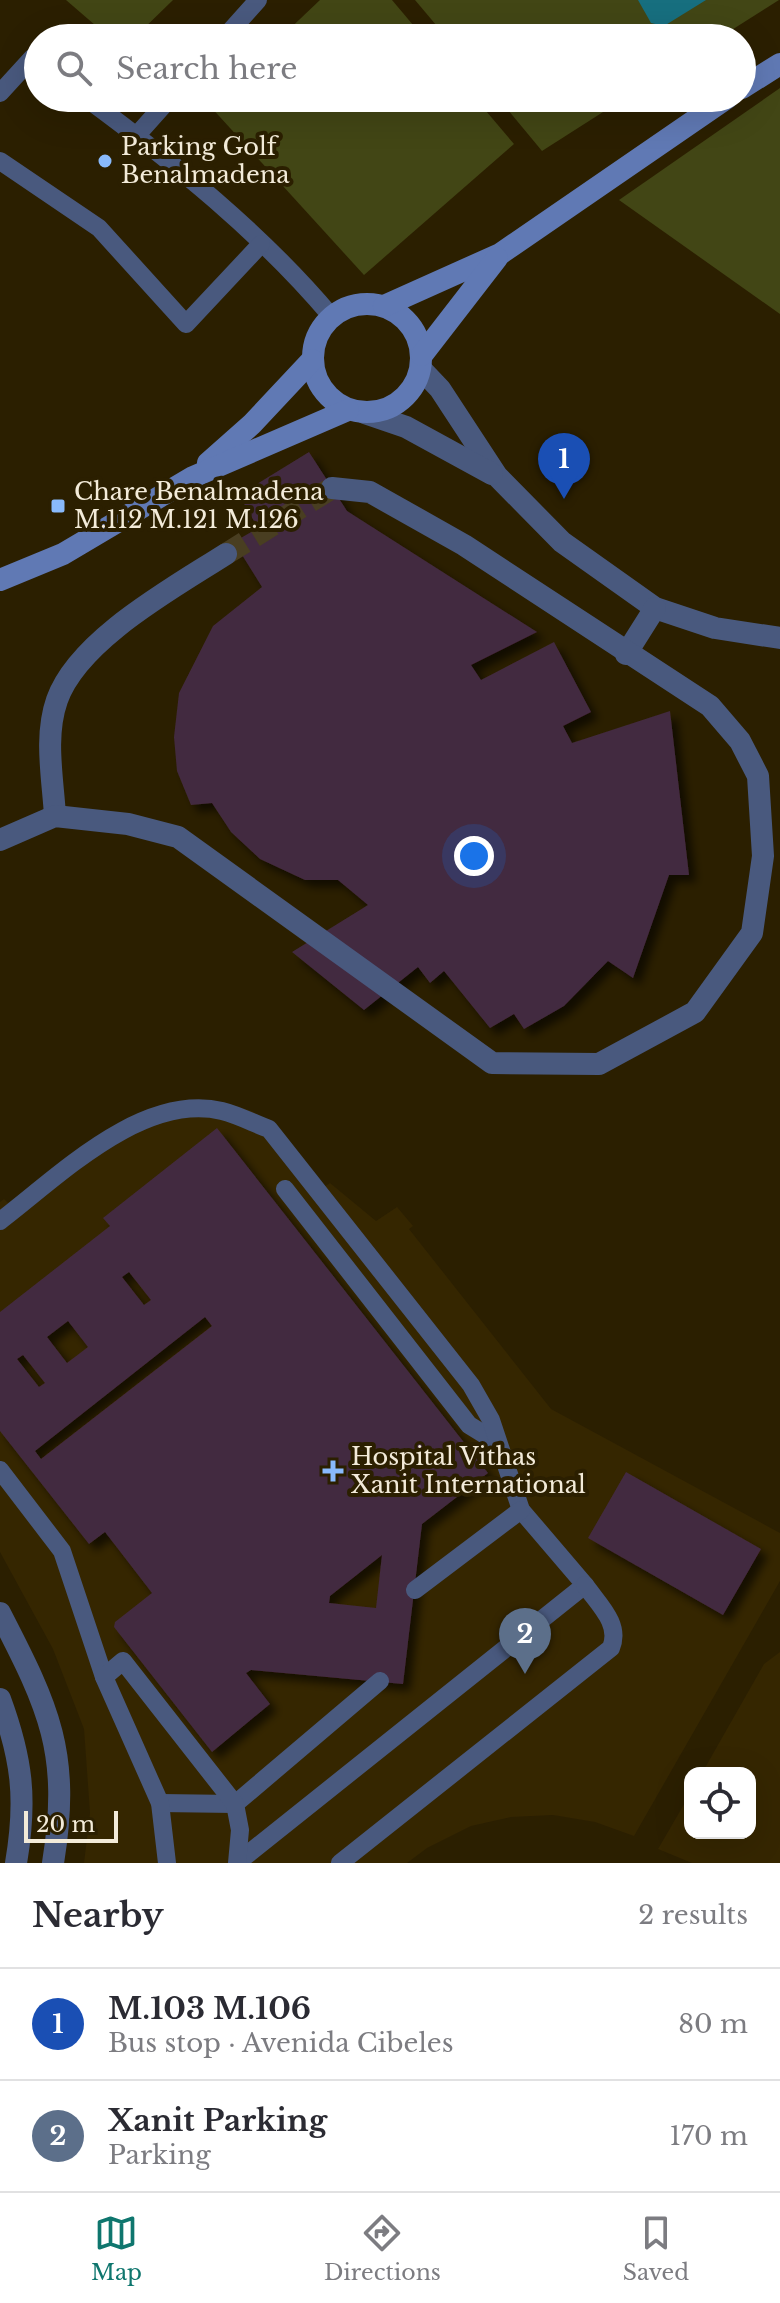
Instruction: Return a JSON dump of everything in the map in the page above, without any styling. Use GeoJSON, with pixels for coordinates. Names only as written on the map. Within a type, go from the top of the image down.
{"type":"FeatureCollection","features":[{"type":"Feature","properties":{"kind":"main road"},"geometry":{"type":"LineString","coordinates":[[756,79],[780,64]]}},
{"type":"Feature","properties":{"kind":"main road"},"geometry":{"type":"LineString","coordinates":[[384,306],[500,254],[707,112]]}},
{"type":"Feature","properties":{"kind":"main road"},"geometry":{"type":"LineString","coordinates":[[0,580],[63,554],[193,477],[356,412],[390,408],[410,392],[422,362],[500,254]]}},
{"type":"Feature","properties":{"kind":"main road"},"geometry":{"type":"LineString","coordinates":[[356,412],[322,390],[312,360],[314,344],[331,316],[348,307],[366,303],[384,306],[403,317],[417,334],[422,362]]}},
{"type":"Feature","properties":{"kind":"main road"},"geometry":{"type":"LineString","coordinates":[[193,477],[252,424],[312,360]]}},
{"type":"Feature","properties":{"kind":"street"},"geometry":{"type":"LineString","coordinates":[[422,362],[497,476],[562,542],[655,608],[715,628],[780,638]]}},
{"type":"Feature","properties":{"kind":"street"},"geometry":{"type":"LineString","coordinates":[[356,412],[406,427],[497,476]]}},
{"type":"Feature","properties":{"kind":"street"},"geometry":{"type":"LineString","coordinates":[[0,840],[55,816],[128,824],[178,837],[492,1063],[599,1064],[695,1012],[752,933],[763,856],[758,776],[740,741],[710,706],[450,538],[370,492],[332,488]]}},
{"type":"Feature","properties":{"kind":"street"},"geometry":{"type":"LineString","coordinates":[[55,816],[50,738],[57,699],[91,647],[226,554]]}},
{"type":"Feature","properties":{"kind":"street"},"geometry":{"type":"LineString","coordinates":[[626,654],[655,608]]}},
{"type":"Feature","properties":{"kind":"street"},"geometry":{"type":"LineString","coordinates":[[0,1613],[51,1723],[61,1781],[53,1863]]}},
{"type":"Feature","properties":{"kind":"street"},"geometry":{"type":"LineString","coordinates":[[0,1699],[13,1734],[24,1786],[16,1863]]}},
{"type":"Feature","properties":{"kind":"lane"},"geometry":{"type":"LineString","coordinates":[[237,24],[258,0]]}},
{"type":"Feature","properties":{"kind":"lane"},"geometry":{"type":"LineString","coordinates":[[0,93],[24,67]]}},
{"type":"Feature","properties":{"kind":"lane"},"geometry":{"type":"LineString","coordinates":[[105,112],[137,135],[261,244],[331,316]]}},
{"type":"Feature","properties":{"kind":"lane"},"geometry":{"type":"LineString","coordinates":[[137,135],[158,112]]}},
{"type":"Feature","properties":{"kind":"lane"},"geometry":{"type":"LineString","coordinates":[[0,161],[99,228],[186,324],[261,244]]}},
{"type":"Feature","properties":{"kind":"lane"},"geometry":{"type":"LineString","coordinates":[[0,1221],[117,1132],[167,1112],[220,1111],[269,1129],[471,1385],[491,1420],[495,1441],[521,1510],[585,1585],[613,1625],[615,1637],[611,1648],[340,1863]]}},
{"type":"Feature","properties":{"kind":"lane"},"geometry":{"type":"LineString","coordinates":[[285,1189],[469,1425],[495,1441]]}},
{"type":"Feature","properties":{"kind":"lane"},"geometry":{"type":"LineString","coordinates":[[0,1470],[62,1551],[104,1677],[160,1803],[167,1863]]}},
{"type":"Feature","properties":{"kind":"lane"},"geometry":{"type":"LineString","coordinates":[[415,1590],[521,1510]]}},
{"type":"Feature","properties":{"kind":"lane"},"geometry":{"type":"LineString","coordinates":[[238,1862],[585,1585]]}},
{"type":"Feature","properties":{"kind":"lane"},"geometry":{"type":"LineString","coordinates":[[104,1677],[123,1661],[235,1804],[240,1830],[238,1862]]}},
{"type":"Feature","properties":{"kind":"lane"},"geometry":{"type":"LineString","coordinates":[[160,1803],[235,1804],[380,1681]]}},
{"type":"Feature","properties":{"kind":"shaded area","name":"Hospital Vithas Xanit International"},"geometry":{"type":"Polygon","coordinates":[[[187,1100],[222,1102],[252,1111],[282,1131],[324,1187],[330,1183],[376,1221],[397,1207],[413,1226],[409,1229],[551,1409],[780,1533],[780,1581],[634,1836],[595,1822],[553,1815],[511,1817],[471,1826],[427,1848],[407,1863],[84,1863],[90,1813],[84,1729],[53,1649],[0,1552],[0,1202],[4,1199],[8,1203],[96,1139],[145,1110],[187,1100]]]}},
{"type":"Feature","properties":{"kind":"shaded area"},"geometry":{"type":"Polygon","coordinates":[[[780,1652],[780,1863],[692,1863],[658,1849],[684,1804],[684,1839],[756,1839],[756,1767],[705,1767],[764,1664],[780,1652]]]}},
{"type":"Feature","properties":{"kind":"green space"},"geometry":{"type":"Polygon","coordinates":[[[66,0],[173,0],[148,24],[94,24],[66,0]]]}},
{"type":"Feature","properties":{"kind":"green space"},"geometry":{"type":"Polygon","coordinates":[[[320,0],[392,0],[412,24],[295,24],[320,0]]]}},
{"type":"Feature","properties":{"kind":"green space"},"geometry":{"type":"Polygon","coordinates":[[[415,0],[779,0],[741,24],[435,24],[415,0]]]}},
{"type":"Feature","properties":{"kind":"green space"},"geometry":{"type":"Polygon","coordinates":[[[780,88],[780,314],[619,200],[746,112],[756,112],[756,105],[780,88]]]}},
{"type":"Feature","properties":{"kind":"green space"},"geometry":{"type":"Polygon","coordinates":[[[215,112],[487,112],[514,144],[364,275],[215,112]]]}},
{"type":"Feature","properties":{"kind":"green space"},"geometry":{"type":"Polygon","coordinates":[[[510,112],[603,112],[542,151],[510,112]]]}},
{"type":"Feature","properties":{"kind":"water"},"geometry":{"type":"Polygon","coordinates":[[[638,0],[706,0],[667,24],[651,23],[638,0]]]}},
{"type":"Feature","properties":{"kind":"building"},"geometry":{"type":"Polygon","coordinates":[[[309,452],[347,511],[537,632],[471,665],[481,680],[554,642],[591,712],[563,726],[572,743],[670,711],[689,875],[669,875],[633,978],[608,961],[564,1006],[524,1029],[514,1014],[490,1028],[444,971],[430,983],[418,967],[364,1010],[292,952],[368,905],[338,880],[305,880],[260,859],[231,832],[212,803],[191,805],[177,771],[174,737],[179,693],[213,626],[262,587],[234,542],[258,528],[239,495],[309,452]]]}},
{"type":"Feature","properties":{"kind":"building"},"geometry":{"type":"Polygon","coordinates":[[[217,1128],[488,1473],[422,1524],[403,1684],[251,1670],[246,1673],[270,1704],[212,1752],[114,1627],[115,1622],[152,1593],[105,1532],[89,1544],[0,1431],[0,1312],[110,1226],[103,1218],[217,1128]],[[129,1272],[122,1277],[144,1305],[151,1300],[129,1272]],[[205,1317],[35,1451],[41,1459],[212,1326],[205,1317]],[[68,1321],[47,1337],[67,1363],[88,1347],[68,1321]],[[23,1355],[17,1359],[39,1387],[45,1383],[23,1355]],[[382,1555],[330,1596],[329,1603],[376,1608],[382,1555]]]}},
{"type":"Feature","properties":{"kind":"building"},"geometry":{"type":"Polygon","coordinates":[[[626,1472],[761,1549],[723,1615],[588,1538],[626,1472]]]}},
{"type":"Feature","properties":{"kind":"tunnel"},"geometry":{"type":"LineString","coordinates":[[226,554],[332,488]]}},
{"type":"Feature","properties":{"kind":"place","name":"Parking Golf Benalmadena"},"geometry":{"type":"Point","coordinates":[105,161]}},
{"type":"Feature","properties":{"kind":"place","name":"M.103 M.106"},"geometry":{"type":"Point","coordinates":[564,499]}},
{"type":"Feature","properties":{"kind":"place","name":"Chare Benalmadena M.112 M.121 M.126"},"geometry":{"type":"Point","coordinates":[58,506]}},
{"type":"Feature","properties":{"kind":"place","name":"Hospital Vithas Xanit International"},"geometry":{"type":"Point","coordinates":[333,1471]}},
{"type":"Feature","properties":{"kind":"place","name":"Xanit Parking"},"geometry":{"type":"Point","coordinates":[525,1674]}}]}
